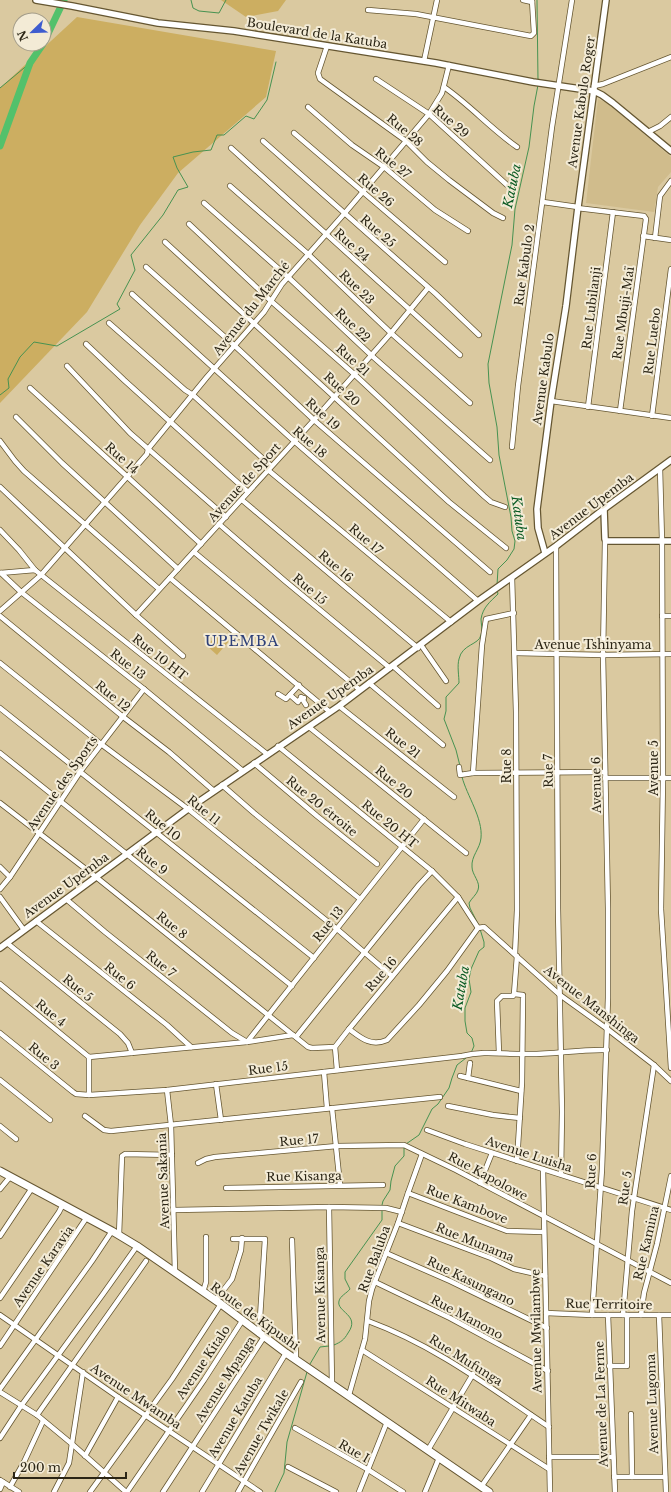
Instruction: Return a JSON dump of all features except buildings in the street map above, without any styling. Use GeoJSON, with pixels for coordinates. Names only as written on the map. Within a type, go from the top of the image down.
{"type":"FeatureCollection","features":[{"type":"Feature","properties":{"kind":"highway","name":"Route de Kipushi"},"geometry":{"type":"LineString","coordinates":[[0,1172],[63,1204],[137,1246],[218,1302],[286,1353],[489,1492]]}},
{"type":"Feature","properties":{"kind":"street","name":"Boulevard de la Katuba"},"geometry":{"type":"LineString","coordinates":[[36,0],[158,23],[234,31],[449,65],[558,86],[594,89]]}},
{"type":"Feature","properties":{"kind":"street"},"geometry":{"type":"LineString","coordinates":[[424,61],[437,0]]}},
{"type":"Feature","properties":{"kind":"street"},"geometry":{"type":"LineString","coordinates":[[368,10],[416,14],[532,35],[534,33],[532,1],[523,0]]}},
{"type":"Feature","properties":{"kind":"street","name":"Rue Kabulo 2"},"geometry":{"type":"LineString","coordinates":[[512,447],[519,378],[542,202],[558,86],[572,0]]}},
{"type":"Feature","properties":{"kind":"street","name":"Avenue Kabulo Roger"},"geometry":{"type":"LineString","coordinates":[[577,208],[606,0]]}},
{"type":"Feature","properties":{"kind":"street","name":"Rue 28"},"geometry":{"type":"LineString","coordinates":[[327,46],[318,73],[320,79],[406,141],[427,162],[449,180],[493,213],[503,218]]}},
{"type":"Feature","properties":{"kind":"street"},"geometry":{"type":"LineString","coordinates":[[671,58],[602,84],[594,89],[671,151]]}},
{"type":"Feature","properties":{"kind":"street","name":"Avenue du Marché"},"geometry":{"type":"LineString","coordinates":[[0,611],[41,575],[128,477],[170,422],[254,324],[272,301],[282,284],[326,235],[429,114],[444,87],[449,65]]}},
{"type":"Feature","properties":{"kind":"street","name":"Rue 29"},"geometry":{"type":"LineString","coordinates":[[376,80],[429,114],[508,185]]}},
{"type":"Feature","properties":{"kind":"street"},"geometry":{"type":"LineString","coordinates":[[444,87],[463,101],[517,147]]}},
{"type":"Feature","properties":{"kind":"street","name":"Rue 27"},"geometry":{"type":"LineString","coordinates":[[308,107],[352,145],[384,167],[435,210],[468,230]]}},
{"type":"Feature","properties":{"kind":"street"},"geometry":{"type":"LineString","coordinates":[[648,132],[660,126],[671,117]]}},
{"type":"Feature","properties":{"kind":"street","name":"Rue 26"},"geometry":{"type":"LineString","coordinates":[[294,133],[445,262]]}},
{"type":"Feature","properties":{"kind":"street","name":"Rue 25"},"geometry":{"type":"LineString","coordinates":[[263,141],[479,335]]}},
{"type":"Feature","properties":{"kind":"street","name":"Rue 24"},"geometry":{"type":"LineString","coordinates":[[231,148],[460,355]]}},
{"type":"Feature","properties":{"kind":"street"},"geometry":{"type":"LineString","coordinates":[[655,238],[660,196],[671,180]]}},
{"type":"Feature","properties":{"kind":"street","name":"Rue 23"},"geometry":{"type":"LineString","coordinates":[[230,186],[308,254],[391,333],[470,403]]}},
{"type":"Feature","properties":{"kind":"street"},"geometry":{"type":"LineString","coordinates":[[542,202],[613,212]]}},
{"type":"Feature","properties":{"kind":"street","name":"Rue 22"},"geometry":{"type":"LineString","coordinates":[[204,203],[288,277],[371,355],[490,460]]}},
{"type":"Feature","properties":{"kind":"street","name":"Avenue Kabulo"},"geometry":{"type":"LineString","coordinates":[[545,553],[536,519],[551,401],[566,306],[577,208]]}},
{"type":"Feature","properties":{"kind":"street","name":"Rue Mbuji-Maï"},"geometry":{"type":"LineString","coordinates":[[613,212],[645,217],[620,411]]}},
{"type":"Feature","properties":{"kind":"street","name":"Rue Lubilanji"},"geometry":{"type":"LineString","coordinates":[[588,407],[613,212]]}},
{"type":"Feature","properties":{"kind":"street","name":"Rue 21"},"geometry":{"type":"LineString","coordinates":[[189,224],[354,374],[484,496],[491,502],[505,507]]}},
{"type":"Feature","properties":{"kind":"street"},"geometry":{"type":"LineString","coordinates":[[643,236],[671,240]]}},
{"type":"Feature","properties":{"kind":"street","name":"Rue 20"},"geometry":{"type":"LineString","coordinates":[[165,242],[335,396],[449,502],[506,548]]}},
{"type":"Feature","properties":{"kind":"street","name":"Rue 19"},"geometry":{"type":"LineString","coordinates":[[146,267],[235,346],[314,420],[490,572]]}},
{"type":"Feature","properties":{"kind":"street","name":"Rue Luebo"},"geometry":{"type":"LineString","coordinates":[[652,416],[671,269]]}},
{"type":"Feature","properties":{"kind":"street","name":"Avenue de Sport"},"geometry":{"type":"LineString","coordinates":[[136,615],[314,420],[391,333],[428,288]]}},
{"type":"Feature","properties":{"kind":"street","name":"Rue 18"},"geometry":{"type":"LineString","coordinates":[[132,294],[294,441],[478,601]]}},
{"type":"Feature","properties":{"kind":"street","name":"Rue 17"},"geometry":{"type":"LineString","coordinates":[[109,323],[185,390],[193,395],[270,468],[451,622]]}},
{"type":"Feature","properties":{"kind":"street"},"geometry":{"type":"LineString","coordinates":[[86,344],[248,492]]}},
{"type":"Feature","properties":{"kind":"street"},"geometry":{"type":"LineString","coordinates":[[66,366],[130,433],[226,517]]}},
{"type":"Feature","properties":{"kind":"street","name":"Rue 14"},"geometry":{"type":"LineString","coordinates":[[30,388],[201,544]]}},
{"type":"Feature","properties":{"kind":"street"},"geometry":{"type":"LineString","coordinates":[[551,401],[671,418]]}},
{"type":"Feature","properties":{"kind":"street"},"geometry":{"type":"LineString","coordinates":[[16,417],[62,463],[178,569]]}},
{"type":"Feature","properties":{"kind":"street"},"geometry":{"type":"LineString","coordinates":[[0,440],[24,471],[159,589]]}},
{"type":"Feature","properties":{"kind":"street","name":"Avenue Upemba"},"geometry":{"type":"LineString","coordinates":[[0,948],[188,809],[278,746],[339,706],[478,601],[556,546],[671,460]]}},
{"type":"Feature","properties":{"kind":"street","name":"Avenue 5"},"geometry":{"type":"LineString","coordinates":[[660,468],[662,541],[663,778],[661,909],[665,994],[670,1032],[671,1068]]}},
{"type":"Feature","properties":{"kind":"street"},"geometry":{"type":"LineString","coordinates":[[0,487],[136,615],[183,656]]}},
{"type":"Feature","properties":{"kind":"street","name":"Rue 16"},"geometry":{"type":"LineString","coordinates":[[242,500],[419,646],[446,680]]}},
{"type":"Feature","properties":{"kind":"street"},"geometry":{"type":"LineString","coordinates":[[604,509],[605,541],[671,541]]}},
{"type":"Feature","properties":{"kind":"street","name":"Rue 15"},"geometry":{"type":"LineString","coordinates":[[219,524],[285,581],[391,667]]}},
{"type":"Feature","properties":{"kind":"street","name":"Rue 10 HT"},"geometry":{"type":"LineString","coordinates":[[0,530],[35,570],[267,754]]}},
{"type":"Feature","properties":{"kind":"street","name":"Avenue 6"},"geometry":{"type":"LineString","coordinates":[[605,541],[603,655],[608,923],[606,1028]]}},
{"type":"Feature","properties":{"kind":"street","name":"Rue 7"},"geometry":{"type":"LineString","coordinates":[[556,546],[558,909],[562,1112],[561,1174]]}},
{"type":"Feature","properties":{"kind":"street"},"geometry":{"type":"LineString","coordinates":[[194,552],[360,690]]}},
{"type":"Feature","properties":{"kind":"street"},"geometry":{"type":"LineString","coordinates":[[0,573],[35,570]]}},
{"type":"Feature","properties":{"kind":"street","name":"Rue 13"},"geometry":{"type":"LineString","coordinates":[[0,573],[21,592],[144,689],[243,771]]}},
{"type":"Feature","properties":{"kind":"street","name":"Rue 8"},"geometry":{"type":"LineString","coordinates":[[512,577],[516,712],[517,910],[514,994]]}},
{"type":"Feature","properties":{"kind":"street"},"geometry":{"type":"LineString","coordinates":[[170,578],[330,712]]}},
{"type":"Feature","properties":{"kind":"street"},"geometry":{"type":"LineString","coordinates":[[473,773],[482,645],[486,619],[514,613]]}},
{"type":"Feature","properties":{"kind":"street","name":"Rue 12"},"geometry":{"type":"LineString","coordinates":[[0,616],[122,716],[169,752],[214,791]]}},
{"type":"Feature","properties":{"kind":"street"},"geometry":{"type":"LineString","coordinates":[[662,616],[671,616]]}},
{"type":"Feature","properties":{"kind":"street","name":"Avenue Tshinyama"},"geometry":{"type":"LineString","coordinates":[[515,653],[603,655],[671,654]]}},
{"type":"Feature","properties":{"kind":"street","name":"Rue 11"},"geometry":{"type":"LineString","coordinates":[[0,663],[101,744],[188,809],[337,929],[392,976]]}},
{"type":"Feature","properties":{"kind":"street"},"geometry":{"type":"LineString","coordinates":[[391,667],[438,706]]}},
{"type":"Feature","properties":{"kind":"street"},"geometry":{"type":"LineString","coordinates":[[369,683],[443,745]]}},
{"type":"Feature","properties":{"kind":"street"},"geometry":{"type":"LineString","coordinates":[[278,694],[286,699],[299,685]]}},
{"type":"Feature","properties":{"kind":"street","name":"Avenue des Sports"},"geometry":{"type":"LineString","coordinates":[[0,889],[10,877],[59,801],[122,716],[144,689]]}},
{"type":"Feature","properties":{"kind":"street"},"geometry":{"type":"LineString","coordinates":[[290,695],[298,702],[302,698],[306,705]]}},
{"type":"Feature","properties":{"kind":"street","name":"Rue 21"},"geometry":{"type":"LineString","coordinates":[[339,706],[454,797]]}},
{"type":"Feature","properties":{"kind":"street","name":"Rue 10"},"geometry":{"type":"LineString","coordinates":[[0,708],[314,958]]}},
{"type":"Feature","properties":{"kind":"street","name":"Rue 20"},"geometry":{"type":"LineString","coordinates":[[309,727],[466,852]]}},
{"type":"Feature","properties":{"kind":"street","name":"Rue 20 HT"},"geometry":{"type":"LineString","coordinates":[[278,746],[432,871],[458,897],[480,927]]}},
{"type":"Feature","properties":{"kind":"street","name":"Rue 9"},"geometry":{"type":"LineString","coordinates":[[0,753],[292,986]]}},
{"type":"Feature","properties":{"kind":"street","name":"Rue 20 étroite"},"geometry":{"type":"LineString","coordinates":[[254,763],[377,864]]}},
{"type":"Feature","properties":{"kind":"street"},"geometry":{"type":"LineString","coordinates":[[459,767],[462,774],[606,772]]}},
{"type":"Feature","properties":{"kind":"street"},"geometry":{"type":"LineString","coordinates":[[605,778],[671,778]]}},
{"type":"Feature","properties":{"kind":"street"},"geometry":{"type":"LineString","coordinates":[[222,785],[260,818],[360,899]]}},
{"type":"Feature","properties":{"kind":"street","name":"Rue 8"},"geometry":{"type":"LineString","coordinates":[[0,803],[38,834],[96,877],[310,1048],[336,1047]]}},
{"type":"Feature","properties":{"kind":"street","name":"Rue 13"},"geometry":{"type":"LineString","coordinates":[[246,1042],[424,819]]}},
{"type":"Feature","properties":{"kind":"street"},"geometry":{"type":"LineString","coordinates":[[0,867],[10,877]]}},
{"type":"Feature","properties":{"kind":"street"},"geometry":{"type":"LineString","coordinates":[[89,1095],[89,1057],[294,1036],[365,953],[418,885],[432,871]]}},
{"type":"Feature","properties":{"kind":"street"},"geometry":{"type":"LineString","coordinates":[[0,897],[24,930]]}},
{"type":"Feature","properties":{"kind":"street","name":"Rue 16"},"geometry":{"type":"LineString","coordinates":[[336,1047],[392,976],[458,897]]}},
{"type":"Feature","properties":{"kind":"street","name":"Rue 7"},"geometry":{"type":"LineString","coordinates":[[66,899],[232,1033],[246,1042]]}},
{"type":"Feature","properties":{"kind":"street","name":"Rue 6"},"geometry":{"type":"LineString","coordinates":[[36,921],[167,1025],[191,1047]]}},
{"type":"Feature","properties":{"kind":"street"},"geometry":{"type":"LineString","coordinates":[[349,1029],[369,1042],[380,1043],[387,1040],[447,971],[480,927]]}},
{"type":"Feature","properties":{"kind":"street","name":"Avenue Manshinga"},"geometry":{"type":"LineString","coordinates":[[480,927],[486,927],[560,995],[654,1065],[671,1081]]}},
{"type":"Feature","properties":{"kind":"street","name":"Rue 5"},"geometry":{"type":"LineString","coordinates":[[7,943],[120,1034],[128,1043],[132,1053]]}},
{"type":"Feature","properties":{"kind":"street","name":"Rue 4"},"geometry":{"type":"LineString","coordinates":[[0,984],[89,1057]]}},
{"type":"Feature","properties":{"kind":"street"},"geometry":{"type":"LineString","coordinates":[[499,1053],[497,1002],[502,996],[513,996],[514,994],[523,995],[522,1091],[517,1161]]}},
{"type":"Feature","properties":{"kind":"street","name":"Rue 6"},"geometry":{"type":"LineString","coordinates":[[592,1315],[598,1245],[607,1050],[606,1028]]}},
{"type":"Feature","properties":{"kind":"street","name":"Rue 3"},"geometry":{"type":"LineString","coordinates":[[0,1033],[76,1094]]}},
{"type":"Feature","properties":{"kind":"street"},"geometry":{"type":"LineString","coordinates":[[336,1047],[336,1070]]}},
{"type":"Feature","properties":{"kind":"street","name":"Rue 15"},"geometry":{"type":"LineString","coordinates":[[76,1094],[89,1095],[167,1090],[462,1056],[474,1053],[522,1055],[583,1050],[607,1050]]}},
{"type":"Feature","properties":{"kind":"street"},"geometry":{"type":"LineString","coordinates":[[468,1078],[470,1063]]}},
{"type":"Feature","properties":{"kind":"street","name":"Rue 5"},"geometry":{"type":"LineString","coordinates":[[609,1366],[627,1366],[625,1315],[627,1260],[634,1198],[654,1065]]}},
{"type":"Feature","properties":{"kind":"street"},"geometry":{"type":"LineString","coordinates":[[324,1072],[337,1146],[340,1186]]}},
{"type":"Feature","properties":{"kind":"street"},"geometry":{"type":"LineString","coordinates":[[460,1076],[522,1091]]}},
{"type":"Feature","properties":{"kind":"street"},"geometry":{"type":"LineString","coordinates":[[0,1080],[50,1120]]}},
{"type":"Feature","properties":{"kind":"street"},"geometry":{"type":"LineString","coordinates":[[216,1084],[221,1120]]}},
{"type":"Feature","properties":{"kind":"street","name":"Avenue Sakania"},"geometry":{"type":"LineString","coordinates":[[167,1090],[171,1125],[175,1272]]}},
{"type":"Feature","properties":{"kind":"street"},"geometry":{"type":"LineString","coordinates":[[85,1116],[106,1131],[440,1097]]}},
{"type":"Feature","properties":{"kind":"street"},"geometry":{"type":"LineString","coordinates":[[448,1106],[493,1115],[520,1118]]}},
{"type":"Feature","properties":{"kind":"street"},"geometry":{"type":"LineString","coordinates":[[0,1126],[16,1139]]}},
{"type":"Feature","properties":{"kind":"street","name":"Avenue Luisha"},"geometry":{"type":"LineString","coordinates":[[427,1130],[492,1153],[671,1210]]}},
{"type":"Feature","properties":{"kind":"street","name":"Rue 17"},"geometry":{"type":"LineString","coordinates":[[198,1163],[215,1157],[337,1146],[404,1145],[422,1154]]}},
{"type":"Feature","properties":{"kind":"street"},"geometry":{"type":"LineString","coordinates":[[480,1184],[492,1153]]}},
{"type":"Feature","properties":{"kind":"street"},"geometry":{"type":"LineString","coordinates":[[119,1235],[122,1156],[125,1154],[172,1155]]}},
{"type":"Feature","properties":{"kind":"street","name":"Rue Kapolowe"},"geometry":{"type":"LineString","coordinates":[[422,1154],[671,1283]]}},
{"type":"Feature","properties":{"kind":"street","name":"Rue Baluba"},"geometry":{"type":"LineString","coordinates":[[349,1395],[362,1350],[368,1320],[369,1302],[375,1282],[398,1223],[422,1154]]}},
{"type":"Feature","properties":{"kind":"street","name":"Avenue Mwilambwe"},"geometry":{"type":"LineString","coordinates":[[543,1169],[550,1492]]}},
{"type":"Feature","properties":{"kind":"street","name":"Rue Kamina"},"geometry":{"type":"LineString","coordinates":[[641,1315],[671,1176]]}},
{"type":"Feature","properties":{"kind":"street"},"geometry":{"type":"LineString","coordinates":[[0,1189],[10,1177]]}},
{"type":"Feature","properties":{"kind":"street","name":"Rue Kisanga"},"geometry":{"type":"LineString","coordinates":[[226,1188],[383,1185]]}},
{"type":"Feature","properties":{"kind":"street"},"geometry":{"type":"LineString","coordinates":[[0,1236],[32,1188]]}},
{"type":"Feature","properties":{"kind":"street","name":"Rue Kambove"},"geometry":{"type":"LineString","coordinates":[[408,1193],[507,1231],[544,1232]]}},
{"type":"Feature","properties":{"kind":"street"},"geometry":{"type":"LineString","coordinates":[[0,1298],[63,1204]]}},
{"type":"Feature","properties":{"kind":"street"},"geometry":{"type":"LineString","coordinates":[[174,1210],[329,1207],[386,1208],[402,1212]]}},
{"type":"Feature","properties":{"kind":"street","name":"Avenue Kisanga"},"geometry":{"type":"LineString","coordinates":[[329,1207],[332,1384]]}},
{"type":"Feature","properties":{"kind":"street","name":"Avenue Karavia"},"geometry":{"type":"LineString","coordinates":[[0,1346],[87,1217]]}},
{"type":"Feature","properties":{"kind":"street","name":"Rue Munama"},"geometry":{"type":"LineString","coordinates":[[398,1223],[491,1258],[514,1269],[545,1276]]}},
{"type":"Feature","properties":{"kind":"street"},"geometry":{"type":"LineString","coordinates":[[112,1231],[0,1390],[21,1406],[37,1415],[42,1421],[72,1444],[104,1472],[106,1476],[126,1492]]}},
{"type":"Feature","properties":{"kind":"street"},"geometry":{"type":"LineString","coordinates":[[202,1292],[206,1282],[206,1237]]}},
{"type":"Feature","properties":{"kind":"street"},"geometry":{"type":"LineString","coordinates":[[90,1492],[172,1378],[232,1279],[241,1250],[242,1238]]}},
{"type":"Feature","properties":{"kind":"street"},"geometry":{"type":"LineString","coordinates":[[233,1239],[264,1238],[266,1240],[262,1336]]}},
{"type":"Feature","properties":{"kind":"street"},"geometry":{"type":"LineString","coordinates":[[292,1240],[296,1359]]}},
{"type":"Feature","properties":{"kind":"street"},"geometry":{"type":"LineString","coordinates":[[0,1438],[21,1406],[137,1246]]}},
{"type":"Feature","properties":{"kind":"street","name":"Rue Kasungano"},"geometry":{"type":"LineString","coordinates":[[386,1253],[450,1281],[547,1328]]}},
{"type":"Feature","properties":{"kind":"street"},"geometry":{"type":"LineString","coordinates":[[37,1415],[146,1261]]}},
{"type":"Feature","properties":{"kind":"street","name":"Rue Manono"},"geometry":{"type":"LineString","coordinates":[[375,1282],[450,1318],[548,1371]]}},
{"type":"Feature","properties":{"kind":"street","name":"Rue Territoire"},"geometry":{"type":"LineString","coordinates":[[546,1313],[592,1315],[671,1315]]}},
{"type":"Feature","properties":{"kind":"street","name":"Avenue Mwamba"},"geometry":{"type":"LineString","coordinates":[[0,1315],[118,1397],[260,1492]]}},
{"type":"Feature","properties":{"kind":"street","name":"Avenue de La Ferme"},"geometry":{"type":"LineString","coordinates":[[608,1315],[615,1492]]}},
{"type":"Feature","properties":{"kind":"street","name":"Avenue Lugoma"},"geometry":{"type":"LineString","coordinates":[[659,1315],[666,1492]]}},
{"type":"Feature","properties":{"kind":"street","name":"Rue Mufunga"},"geometry":{"type":"LineString","coordinates":[[368,1320],[402,1334],[473,1374],[549,1427]]}},
{"type":"Feature","properties":{"kind":"street","name":"Avenue Kitalo"},"geometry":{"type":"LineString","coordinates":[[126,1492],[204,1380],[242,1321]]}},
{"type":"Feature","properties":{"kind":"street","name":"Avenue Mpanga"},"geometry":{"type":"LineString","coordinates":[[163,1492],[194,1447],[262,1336]]}},
{"type":"Feature","properties":{"kind":"street","name":"Rue Mitwaba"},"geometry":{"type":"LineString","coordinates":[[362,1350],[549,1469]]}},
{"type":"Feature","properties":{"kind":"street","name":"Avenue Katuba"},"geometry":{"type":"LineString","coordinates":[[202,1492],[286,1353]]}},
{"type":"Feature","properties":{"kind":"street"},"geometry":{"type":"LineString","coordinates":[[54,1492],[68,1463],[83,1372]]}},
{"type":"Feature","properties":{"kind":"street"},"geometry":{"type":"LineString","coordinates":[[428,1450],[473,1374]]}},
{"type":"Feature","properties":{"kind":"street","name":"Avenue Twikale"},"geometry":{"type":"LineString","coordinates":[[238,1492],[301,1382]]}},
{"type":"Feature","properties":{"kind":"street"},"geometry":{"type":"LineString","coordinates":[[85,1456],[118,1397]]}},
{"type":"Feature","properties":{"kind":"street"},"geometry":{"type":"LineString","coordinates":[[631,1414],[632,1477]]}},
{"type":"Feature","properties":{"kind":"street"},"geometry":{"type":"LineString","coordinates":[[481,1487],[531,1415]]}},
{"type":"Feature","properties":{"kind":"street"},"geometry":{"type":"LineString","coordinates":[[10,1487],[24,1462],[42,1421]]}},
{"type":"Feature","properties":{"kind":"street"},"geometry":{"type":"LineString","coordinates":[[359,1492],[387,1422]]}},
{"type":"Feature","properties":{"kind":"street","name":"Rue I"},"geometry":{"type":"LineString","coordinates":[[295,1428],[367,1469],[403,1492]]}},
{"type":"Feature","properties":{"kind":"street"},"geometry":{"type":"LineString","coordinates":[[549,1457],[613,1457]]}},
{"type":"Feature","properties":{"kind":"street"},"geometry":{"type":"LineString","coordinates":[[425,1492],[439,1458]]}},
{"type":"Feature","properties":{"kind":"street"},"geometry":{"type":"LineString","coordinates":[[288,1467],[336,1492]]}},
{"type":"Feature","properties":{"kind":"street"},"geometry":{"type":"LineString","coordinates":[[614,1477],[665,1477]]}},
{"type":"Feature","properties":{"kind":"street"},"geometry":{"type":"LineString","coordinates":[[0,1489],[2,1481],[19,1492]]}},
{"type":"Feature","properties":{"kind":"shaded area"},"geometry":{"type":"Polygon","coordinates":[[[221,0],[286,0],[278,11],[246,17],[221,0]]]}},
{"type":"Feature","properties":{"kind":"shaded area"},"geometry":{"type":"Polygon","coordinates":[[[77,17],[276,51],[266,97],[178,173],[140,225],[87,312],[0,403],[0,88],[39,52],[52,52],[52,40],[77,17]]]}},
{"type":"Feature","properties":{"kind":"shaded area"},"geometry":{"type":"Polygon","coordinates":[[[598,99],[607,103],[671,157],[671,172],[658,187],[654,212],[586,203],[598,99]]]}},
{"type":"Feature","properties":{"kind":"shaded area"},"geometry":{"type":"Polygon","coordinates":[[[219,632],[229,641],[217,655],[207,646],[219,632]]]}},
{"type":"Feature","properties":{"kind":"waterway"},"geometry":{"type":"LineString","coordinates":[[52,25],[64,0]]}},
{"type":"Feature","properties":{"kind":"waterway"},"geometry":{"type":"LineString","coordinates":[[191,0],[193,8],[199,11],[219,13],[226,0]]}},
{"type":"Feature","properties":{"kind":"waterway","name":"Katuba"},"geometry":{"type":"LineString","coordinates":[[537,0],[538,80]]}},
{"type":"Feature","properties":{"kind":"waterway"},"geometry":{"type":"LineString","coordinates":[[0,146],[30,63],[38,52]]}},
{"type":"Feature","properties":{"kind":"waterway"},"geometry":{"type":"LineString","coordinates":[[0,395],[9,388],[8,379],[20,357],[34,342],[57,346],[120,309],[117,304],[135,270],[131,255],[163,215],[178,190],[188,187],[177,168],[173,157],[193,152],[211,150],[217,135],[224,135],[246,116],[254,119],[267,100],[276,62]]}},
{"type":"Feature","properties":{"kind":"waterway"},"geometry":{"type":"LineString","coordinates":[[0,88],[30,63]]}},
{"type":"Feature","properties":{"kind":"waterway","name":"Katuba"},"geometry":{"type":"LineString","coordinates":[[497,585],[498,569],[507,560],[514,549],[515,541],[499,455],[497,427],[489,383],[488,364],[512,245],[515,209],[529,147],[538,85]]}},
{"type":"Feature","properties":{"kind":"waterway","name":"Katuba"},"geometry":{"type":"LineString","coordinates":[[460,766],[456,750],[444,719],[446,711],[446,697],[459,683],[458,665],[461,654],[463,650],[480,638],[482,631],[481,619],[483,611],[498,594],[497,590]]}},
{"type":"Feature","properties":{"kind":"waterway","name":"Katuba"},"geometry":{"type":"LineString","coordinates":[[462,777],[480,823],[481,830],[479,846],[472,863],[472,870],[479,887],[469,903],[479,926]]}},
{"type":"Feature","properties":{"kind":"waterway","name":"Katuba"},"geometry":{"type":"LineString","coordinates":[[471,1053],[474,1046],[472,1038],[467,1033],[465,1008],[471,992],[469,979],[471,969],[479,951],[484,947],[480,929]]}},
{"type":"Feature","properties":{"kind":"waterway","name":"Katuba"},"geometry":{"type":"LineString","coordinates":[[406,1144],[419,1135],[432,1109],[438,1104],[449,1088],[457,1065],[466,1058]]}},
{"type":"Feature","properties":{"kind":"waterway","name":"Katuba"},"geometry":{"type":"LineString","coordinates":[[382,1205],[390,1190],[395,1166],[404,1156],[404,1147]]}},
{"type":"Feature","properties":{"kind":"waterway"},"geometry":{"type":"LineString","coordinates":[[334,1345],[344,1339],[351,1327],[352,1322],[339,1305],[341,1298],[350,1289],[345,1279],[345,1272],[382,1220],[382,1210]]}},
{"type":"Feature","properties":{"kind":"waterway"},"geometry":{"type":"LineString","coordinates":[[310,1364],[320,1347],[329,1346]]}},
{"type":"Feature","properties":{"kind":"waterway"},"geometry":{"type":"LineString","coordinates":[[275,1492],[284,1473],[287,1442],[307,1372]]}},
{"type":"Feature","properties":{"kind":"district","name":"UPEMBA"},"geometry":{"type":"Point","coordinates":[242,641]}}]}
